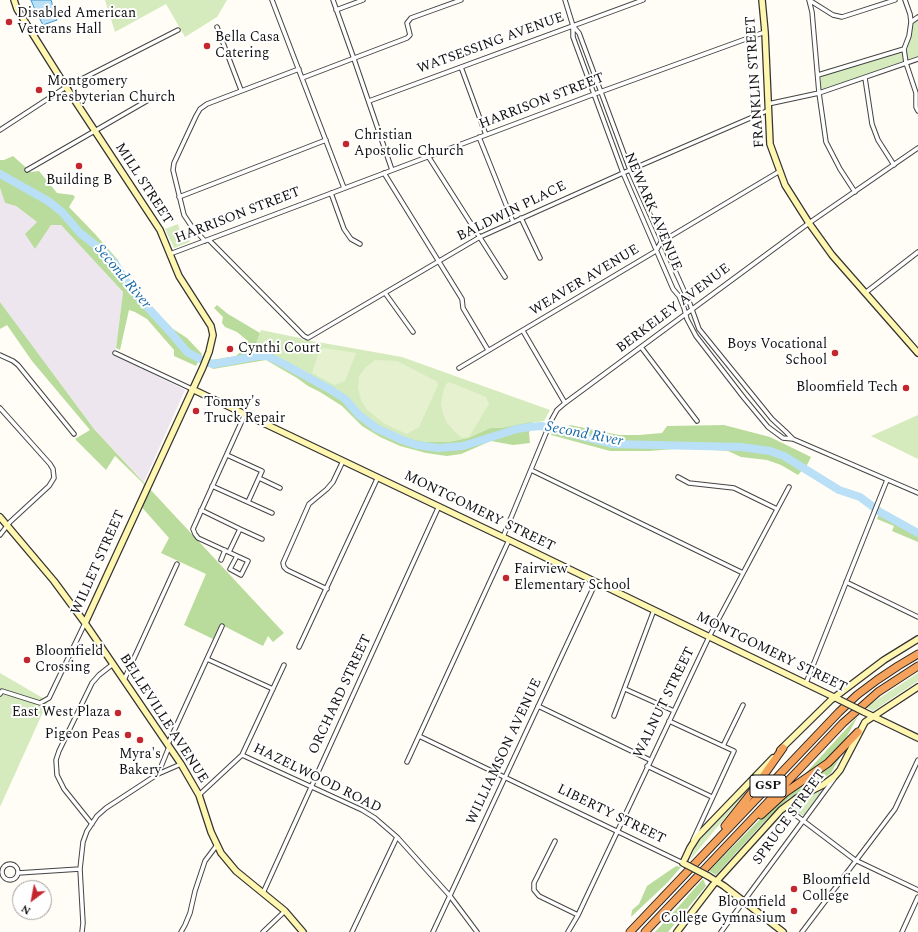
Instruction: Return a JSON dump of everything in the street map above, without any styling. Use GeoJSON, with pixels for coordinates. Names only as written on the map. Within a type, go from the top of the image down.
{"type":"FeatureCollection","features":[{"type":"Feature","properties":{"kind":"highway","name":"GSP"},"geometry":{"type":"LineString","coordinates":[[630,932],[686,865],[836,715],[870,685],[891,670],[918,654]]}},
{"type":"Feature","properties":{"kind":"highway","name":"GSP"},"geometry":{"type":"LineString","coordinates":[[645,932],[843,723],[878,692],[918,666]]}},
{"type":"Feature","properties":{"kind":"highway"},"geometry":{"type":"LineString","coordinates":[[697,877],[778,798],[828,763],[858,732]]}},
{"type":"Feature","properties":{"kind":"highway"},"geometry":{"type":"LineString","coordinates":[[686,865],[752,792],[783,748]]}},
{"type":"Feature","properties":{"kind":"main road","name":"MILL STREET"},"geometry":{"type":"LineString","coordinates":[[14,0],[17,9],[66,87],[160,230],[179,276],[211,326],[213,335],[212,343],[203,367],[192,389]]}},
{"type":"Feature","properties":{"kind":"main road","name":"FRANKLIN STREET"},"geometry":{"type":"LineString","coordinates":[[762,0],[765,32],[770,144],[785,185],[809,223],[832,255],[918,353]]}},
{"type":"Feature","properties":{"kind":"main road","name":"MONTGOMERY STREET"},"geometry":{"type":"LineString","coordinates":[[192,389],[439,506],[918,738]]}},
{"type":"Feature","properties":{"kind":"main road","name":"WILLET STREET"},"geometry":{"type":"LineString","coordinates":[[85,622],[192,389]]}},
{"type":"Feature","properties":{"kind":"main road","name":"BELLEVILLE AVENUE"},"geometry":{"type":"LineString","coordinates":[[0,517],[54,581],[85,622],[181,764],[199,795],[211,832],[225,858],[236,871],[285,911],[303,932]]}},
{"type":"Feature","properties":{"kind":"main road"},"geometry":{"type":"LineString","coordinates":[[686,865],[690,848],[700,834],[822,707],[890,656],[918,639]]}},
{"type":"Feature","properties":{"kind":"main road","name":"SPRUCE STREET"},"geometry":{"type":"LineString","coordinates":[[840,770],[863,724],[918,687]]}},
{"type":"Feature","properties":{"kind":"main road"},"geometry":{"type":"LineString","coordinates":[[677,932],[717,881],[785,807],[797,798],[827,783],[840,770]]}},
{"type":"Feature","properties":{"kind":"main road","name":"LIBERTY STREET"},"geometry":{"type":"LineString","coordinates":[[686,865],[717,881],[783,932]]}},
{"type":"Feature","properties":{"kind":"street"},"geometry":{"type":"LineString","coordinates":[[272,0],[344,188]]}},
{"type":"Feature","properties":{"kind":"street"},"geometry":{"type":"LineString","coordinates":[[333,0],[392,170]]}},
{"type":"Feature","properties":{"kind":"street"},"geometry":{"type":"LineString","coordinates":[[336,10],[363,0]]}},
{"type":"Feature","properties":{"kind":"street"},"geometry":{"type":"LineString","coordinates":[[302,78],[407,38],[410,35],[407,23],[412,18],[461,0]]}},
{"type":"Feature","properties":{"kind":"street","name":"NEWARK AVENUE"},"geometry":{"type":"LineString","coordinates":[[565,0],[573,26],[573,37],[623,173],[673,289],[679,296],[687,319],[696,336],[744,398],[768,426],[783,438],[793,439],[918,492]]}},
{"type":"Feature","properties":{"kind":"street","name":"WATSESSING AVENUE"},"geometry":{"type":"LineString","coordinates":[[369,101],[643,0]]}},
{"type":"Feature","properties":{"kind":"street"},"geometry":{"type":"LineString","coordinates":[[809,0],[833,15],[842,17],[894,0]]}},
{"type":"Feature","properties":{"kind":"street"},"geometry":{"type":"LineString","coordinates":[[809,0],[812,12],[819,93],[826,142],[840,169],[855,192]]}},
{"type":"Feature","properties":{"kind":"street"},"geometry":{"type":"LineString","coordinates":[[905,0],[911,22],[909,36],[904,49],[906,63],[916,93],[916,107],[918,111]]}},
{"type":"Feature","properties":{"kind":"street"},"geometry":{"type":"LineString","coordinates":[[911,22],[918,17]]}},
{"type":"Feature","properties":{"kind":"street","name":"NEWARK AVENUE"},"geometry":{"type":"LineString","coordinates":[[573,26],[579,33],[630,170],[699,329],[772,419],[793,439]]}},
{"type":"Feature","properties":{"kind":"street"},"geometry":{"type":"LineString","coordinates":[[217,27],[242,90]]}},
{"type":"Feature","properties":{"kind":"street"},"geometry":{"type":"LineString","coordinates":[[0,130],[66,87],[178,30]]}},
{"type":"Feature","properties":{"kind":"street","name":"HARRISON STREET"},"geometry":{"type":"LineString","coordinates":[[170,254],[594,94],[765,32]]}},
{"type":"Feature","properties":{"kind":"street"},"geometry":{"type":"LineString","coordinates":[[818,75],[904,49]]}},
{"type":"Feature","properties":{"kind":"street"},"geometry":{"type":"LineString","coordinates":[[768,104],[819,93],[918,59]]}},
{"type":"Feature","properties":{"kind":"street"},"geometry":{"type":"LineString","coordinates":[[461,67],[486,135]]}},
{"type":"Feature","properties":{"kind":"street"},"geometry":{"type":"LineString","coordinates":[[207,240],[188,222],[184,216],[173,170],[174,163],[196,116],[200,109],[207,104],[299,69]]}},
{"type":"Feature","properties":{"kind":"street"},"geometry":{"type":"LineString","coordinates":[[865,78],[872,124],[878,140],[894,165]]}},
{"type":"Feature","properties":{"kind":"street"},"geometry":{"type":"LineString","coordinates":[[27,170],[157,95]]}},
{"type":"Feature","properties":{"kind":"street","name":"BALDWIN PLACE"},"geometry":{"type":"LineString","coordinates":[[207,240],[304,336],[308,338],[480,237],[769,110]]}},
{"type":"Feature","properties":{"kind":"street"},"geometry":{"type":"LineString","coordinates":[[479,137],[513,222]]}},
{"type":"Feature","properties":{"kind":"street"},"geometry":{"type":"LineString","coordinates":[[179,197],[326,140]]}},
{"type":"Feature","properties":{"kind":"street","name":"BERKELEY AVENUE"},"geometry":{"type":"LineString","coordinates":[[503,537],[557,410],[691,309],[809,223],[918,148]]}},
{"type":"Feature","properties":{"kind":"street"},"geometry":{"type":"LineString","coordinates":[[428,156],[505,277]]}},
{"type":"Feature","properties":{"kind":"street","name":"WEAVER AVENUE"},"geometry":{"type":"LineString","coordinates":[[459,368],[656,250],[661,242],[780,171]]}},
{"type":"Feature","properties":{"kind":"street"},"geometry":{"type":"LineString","coordinates":[[384,173],[462,299],[463,308],[488,350]]}},
{"type":"Feature","properties":{"kind":"street"},"geometry":{"type":"LineString","coordinates":[[330,193],[344,229],[351,239],[360,244]]}},
{"type":"Feature","properties":{"kind":"street"},"geometry":{"type":"LineString","coordinates":[[521,218],[540,258]]}},
{"type":"Feature","properties":{"kind":"street"},"geometry":{"type":"LineString","coordinates":[[864,293],[918,252]]}},
{"type":"Feature","properties":{"kind":"street"},"geometry":{"type":"LineString","coordinates":[[385,293],[413,332]]}},
{"type":"Feature","properties":{"kind":"street"},"geometry":{"type":"LineString","coordinates":[[523,331],[565,403]]}},
{"type":"Feature","properties":{"kind":"street"},"geometry":{"type":"LineString","coordinates":[[641,347],[697,421]]}},
{"type":"Feature","properties":{"kind":"street","name":"MONTGOMERY STREET"},"geometry":{"type":"LineString","coordinates":[[115,353],[192,389]]}},
{"type":"Feature","properties":{"kind":"street"},"geometry":{"type":"LineString","coordinates":[[0,355],[18,365],[74,434]]}},
{"type":"Feature","properties":{"kind":"street"},"geometry":{"type":"LineString","coordinates":[[0,408],[50,464],[54,473],[54,478],[49,486],[7,525],[0,535]]}},
{"type":"Feature","properties":{"kind":"street"},"geometry":{"type":"LineString","coordinates":[[236,556],[230,570],[242,575],[248,562],[227,551],[198,538],[193,529],[245,414]]}},
{"type":"Feature","properties":{"kind":"street"},"geometry":{"type":"LineString","coordinates":[[227,455],[262,471],[248,502]]}},
{"type":"Feature","properties":{"kind":"street"},"geometry":{"type":"LineString","coordinates":[[326,588],[287,570],[283,563],[309,504],[333,482],[343,461]]}},
{"type":"Feature","properties":{"kind":"street"},"geometry":{"type":"LineString","coordinates":[[532,470],[743,573]]}},
{"type":"Feature","properties":{"kind":"street"},"geometry":{"type":"LineString","coordinates":[[299,647],[378,477]]}},
{"type":"Feature","properties":{"kind":"street"},"geometry":{"type":"LineString","coordinates":[[678,477],[689,483],[731,487],[777,509]]}},
{"type":"Feature","properties":{"kind":"street"},"geometry":{"type":"LineString","coordinates":[[259,478],[280,488]]}},
{"type":"Feature","properties":{"kind":"street"},"geometry":{"type":"LineString","coordinates":[[806,683],[887,480]]}},
{"type":"Feature","properties":{"kind":"street"},"geometry":{"type":"LineString","coordinates":[[212,486],[272,513]]}},
{"type":"Feature","properties":{"kind":"street","name":"WALNUT STREET"},"geometry":{"type":"LineString","coordinates":[[569,931],[578,915],[709,637],[788,487]]}},
{"type":"Feature","properties":{"kind":"street","name":"ORCHARD STREET"},"geometry":{"type":"LineString","coordinates":[[262,893],[439,506]]}},
{"type":"Feature","properties":{"kind":"street"},"geometry":{"type":"LineString","coordinates":[[201,510],[262,539]]}},
{"type":"Feature","properties":{"kind":"street"},"geometry":{"type":"LineString","coordinates":[[220,560],[240,529]]}},
{"type":"Feature","properties":{"kind":"street"},"geometry":{"type":"LineString","coordinates":[[407,762],[509,540]]}},
{"type":"Feature","properties":{"kind":"street"},"geometry":{"type":"LineString","coordinates":[[124,680],[177,564]]}},
{"type":"Feature","properties":{"kind":"street","name":"WILLIAMSON AVENUE"},"geometry":{"type":"LineString","coordinates":[[433,932],[596,582]]}},
{"type":"Feature","properties":{"kind":"street"},"geometry":{"type":"LineString","coordinates":[[846,582],[918,617]]}},
{"type":"Feature","properties":{"kind":"street"},"geometry":{"type":"LineString","coordinates":[[614,716],[654,610]]}},
{"type":"Feature","properties":{"kind":"street","name":"WILLET STREET"},"geometry":{"type":"LineString","coordinates":[[0,694],[2,691],[40,703],[48,698],[85,622]]}},
{"type":"Feature","properties":{"kind":"street"},"geometry":{"type":"LineString","coordinates":[[158,774],[168,746],[222,626]]}},
{"type":"Feature","properties":{"kind":"street"},"geometry":{"type":"LineString","coordinates":[[207,658],[273,689]]}},
{"type":"Feature","properties":{"kind":"street"},"geometry":{"type":"LineString","coordinates":[[92,824],[64,789],[57,775],[56,760],[92,683],[96,677],[113,664]]}},
{"type":"Feature","properties":{"kind":"street"},"geometry":{"type":"LineString","coordinates":[[199,795],[242,755],[284,665]]}},
{"type":"Feature","properties":{"kind":"street"},"geometry":{"type":"LineString","coordinates":[[624,689],[674,711]]}},
{"type":"Feature","properties":{"kind":"street"},"geometry":{"type":"LineString","coordinates":[[723,746],[743,705]]}},
{"type":"Feature","properties":{"kind":"street"},"geometry":{"type":"LineString","coordinates":[[538,706],[650,760]]}},
{"type":"Feature","properties":{"kind":"street"},"geometry":{"type":"LineString","coordinates":[[669,721],[734,751],[690,848]]}},
{"type":"Feature","properties":{"kind":"street","name":"LIBERTY STREET"},"geometry":{"type":"LineString","coordinates":[[419,736],[686,865]]}},
{"type":"Feature","properties":{"kind":"street","name":"HAZELWOOD ROAD"},"geometry":{"type":"LineString","coordinates":[[242,755],[362,810],[375,818],[397,837],[450,896],[477,932]]}},
{"type":"Feature","properties":{"kind":"street"},"geometry":{"type":"LineString","coordinates":[[802,932],[895,809],[918,760]]}},
{"type":"Feature","properties":{"kind":"street"},"geometry":{"type":"LineString","coordinates":[[82,932],[83,923],[80,869],[87,831],[97,816],[106,808],[158,774],[181,764]]}},
{"type":"Feature","properties":{"kind":"street"},"geometry":{"type":"LineString","coordinates":[[647,766],[712,797]]}},
{"type":"Feature","properties":{"kind":"street","name":"SPRUCE STREET"},"geometry":{"type":"LineString","coordinates":[[720,932],[744,902],[840,770]]}},
{"type":"Feature","properties":{"kind":"street"},"geometry":{"type":"LineString","coordinates":[[785,807],[855,860],[918,890]]}},
{"type":"Feature","properties":{"kind":"street"},"geometry":{"type":"LineString","coordinates":[[352,932],[397,837]]}},
{"type":"Feature","properties":{"kind":"street"},"geometry":{"type":"LineString","coordinates":[[555,841],[534,883],[534,890],[539,896],[578,915]]}},
{"type":"Feature","properties":{"kind":"street"},"geometry":{"type":"LineString","coordinates":[[181,932],[190,913],[195,891],[205,861],[217,845]]}},
{"type":"Feature","properties":{"kind":"street"},"geometry":{"type":"LineString","coordinates":[[12,864],[18,868],[18,873],[16,878],[9,880],[4,878],[2,871],[6,865],[12,864]]}},
{"type":"Feature","properties":{"kind":"street"},"geometry":{"type":"LineString","coordinates":[[18,873],[80,869]]}},
{"type":"Feature","properties":{"kind":"street"},"geometry":{"type":"LineString","coordinates":[[902,932],[918,896]]}},
{"type":"Feature","properties":{"kind":"street"},"geometry":{"type":"LineString","coordinates":[[263,932],[285,911]]}},
{"type":"Feature","properties":{"kind":"shaded area"},"geometry":{"type":"Polygon","coordinates":[[[0,188],[5,203],[16,206],[37,222],[35,249],[51,225],[61,225],[123,292],[115,355],[185,390],[144,482],[94,429],[0,302],[0,188]]]}},
{"type":"Feature","properties":{"kind":"green space"},"geometry":{"type":"Polygon","coordinates":[[[105,0],[227,0],[217,17],[185,37],[166,4],[115,32],[105,0]]]}},
{"type":"Feature","properties":{"kind":"green space"},"geometry":{"type":"Polygon","coordinates":[[[918,19],[918,57],[821,90],[821,76],[907,50],[914,23],[918,19]]]}},
{"type":"Feature","properties":{"kind":"green space"},"geometry":{"type":"Polygon","coordinates":[[[13,156],[31,172],[39,171],[57,193],[73,195],[75,197],[69,207],[118,260],[123,271],[150,306],[173,329],[187,338],[202,354],[196,366],[174,356],[174,350],[147,319],[129,310],[120,350],[116,348],[123,292],[61,225],[51,225],[35,249],[25,234],[37,222],[16,206],[5,203],[0,188],[0,160],[13,156]]]}},
{"type":"Feature","properties":{"kind":"green space"},"geometry":{"type":"Polygon","coordinates":[[[178,224],[180,231],[184,229],[190,242],[174,248],[165,229],[178,224]]]}},
{"type":"Feature","properties":{"kind":"green space"},"geometry":{"type":"Polygon","coordinates":[[[0,302],[94,429],[284,633],[273,642],[268,636],[263,646],[220,624],[213,639],[184,625],[206,574],[161,553],[169,538],[139,504],[144,484],[115,456],[106,470],[75,439],[90,430],[32,361],[7,325],[0,329],[0,302]]]}},
{"type":"Feature","properties":{"kind":"green space"},"geometry":{"type":"Polygon","coordinates":[[[217,305],[228,314],[260,333],[256,344],[348,397],[359,411],[387,430],[407,438],[425,442],[448,442],[468,438],[490,428],[501,428],[532,422],[529,433],[530,443],[513,445],[491,441],[461,454],[447,456],[426,453],[400,446],[380,437],[362,426],[342,406],[266,360],[213,369],[209,366],[211,360],[236,356],[247,346],[248,343],[248,341],[237,332],[225,327],[222,323],[223,317],[214,308],[217,305]]]}},
{"type":"Feature","properties":{"kind":"green space"},"geometry":{"type":"Polygon","coordinates":[[[261,330],[300,338],[303,340],[402,357],[550,410],[544,421],[501,428],[490,428],[468,438],[448,442],[425,442],[407,438],[387,430],[359,411],[348,397],[256,344],[261,330]]]}},
{"type":"Feature","properties":{"kind":"green space"},"geometry":{"type":"Polygon","coordinates":[[[324,348],[356,353],[345,381],[335,385],[312,373],[320,349],[324,348]]]}},
{"type":"Feature","properties":{"kind":"green space"},"geometry":{"type":"Polygon","coordinates":[[[375,360],[397,361],[436,381],[438,385],[419,427],[407,434],[385,424],[367,410],[361,400],[358,388],[359,376],[366,367],[375,360]]]}},
{"type":"Feature","properties":{"kind":"green space"},"geometry":{"type":"Polygon","coordinates":[[[449,382],[486,397],[489,404],[469,437],[462,438],[455,432],[447,423],[443,414],[441,403],[443,392],[446,384],[449,382]]]}},
{"type":"Feature","properties":{"kind":"green space"},"geometry":{"type":"Polygon","coordinates":[[[918,415],[918,459],[871,436],[918,415]]]}},
{"type":"Feature","properties":{"kind":"green space"},"geometry":{"type":"Polygon","coordinates":[[[555,425],[566,428],[570,425],[619,435],[639,435],[662,433],[667,426],[724,425],[770,437],[811,457],[807,465],[798,475],[781,465],[767,460],[741,457],[728,451],[686,448],[649,451],[610,451],[551,435],[555,425]]]}},
{"type":"Feature","properties":{"kind":"green space"},"geometry":{"type":"Polygon","coordinates":[[[880,512],[918,532],[918,542],[892,531],[894,526],[877,519],[880,512]]]}},
{"type":"Feature","properties":{"kind":"green space"},"geometry":{"type":"Polygon","coordinates":[[[0,673],[48,701],[0,807],[0,673]]]}},
{"type":"Feature","properties":{"kind":"green space"},"geometry":{"type":"Polygon","coordinates":[[[918,673],[918,681],[873,711],[866,707],[918,673]]]}},
{"type":"Feature","properties":{"kind":"green space"},"geometry":{"type":"Polygon","coordinates":[[[858,716],[846,738],[831,756],[804,775],[858,716]]]}},
{"type":"Feature","properties":{"kind":"green space"},"geometry":{"type":"Polygon","coordinates":[[[846,747],[831,773],[813,786],[789,798],[762,824],[716,875],[709,871],[769,810],[846,747]]]}},
{"type":"Feature","properties":{"kind":"green space"},"geometry":{"type":"Polygon","coordinates":[[[753,784],[690,860],[697,843],[753,784]]]}},
{"type":"Feature","properties":{"kind":"green space"},"geometry":{"type":"Polygon","coordinates":[[[823,790],[804,815],[801,815],[791,807],[791,804],[823,790]]]}},
{"type":"Feature","properties":{"kind":"green space"},"geometry":{"type":"Polygon","coordinates":[[[676,866],[681,867],[667,883],[631,917],[632,910],[639,904],[647,886],[676,866]]]}},
{"type":"Feature","properties":{"kind":"green space"},"geometry":{"type":"Polygon","coordinates":[[[703,879],[706,886],[668,932],[655,932],[671,915],[703,879]]]}},
{"type":"Feature","properties":{"kind":"water"},"geometry":{"type":"Polygon","coordinates":[[[31,0],[51,0],[57,20],[43,25],[31,0]]]}},
{"type":"Feature","properties":{"kind":"waterway","name":"Second River"},"geometry":{"type":"LineString","coordinates":[[0,174],[48,201],[62,212],[80,233],[104,252],[116,265],[131,289],[187,352],[200,359]]}},
{"type":"Feature","properties":{"kind":"waterway","name":"Second River"},"geometry":{"type":"LineString","coordinates":[[209,363],[214,364],[258,356],[267,356],[284,364],[345,399],[359,415],[376,428],[417,445],[438,448],[463,446],[517,429],[541,426],[613,444],[741,447],[770,451],[784,456],[839,490],[860,497],[880,512],[918,533]]}},
{"type":"Feature","properties":{"kind":"place","name":"Disabled American Veterans Hall"},"geometry":{"type":"Point","coordinates":[9,22]}},
{"type":"Feature","properties":{"kind":"place","name":"Bella Casa Catering"},"geometry":{"type":"Point","coordinates":[207,46]}},
{"type":"Feature","properties":{"kind":"place","name":"Montgomery Presbyterian Church"},"geometry":{"type":"Point","coordinates":[39,90]}},
{"type":"Feature","properties":{"kind":"place","name":"Christian Apostolic Church"},"geometry":{"type":"Point","coordinates":[346,144]}},
{"type":"Feature","properties":{"kind":"place","name":"Building B"},"geometry":{"type":"Point","coordinates":[79,166]}},
{"type":"Feature","properties":{"kind":"place","name":"Cynthi Court"},"geometry":{"type":"Point","coordinates":[230,349]}},
{"type":"Feature","properties":{"kind":"place","name":"Boys Vocational School"},"geometry":{"type":"Point","coordinates":[835,353]}},
{"type":"Feature","properties":{"kind":"place","name":"Bloomfield Tech"},"geometry":{"type":"Point","coordinates":[906,388]}},
{"type":"Feature","properties":{"kind":"place","name":"Tommy's Truck Repair"},"geometry":{"type":"Point","coordinates":[196,411]}},
{"type":"Feature","properties":{"kind":"place","name":"Fairview Elementary School"},"geometry":{"type":"Point","coordinates":[506,578]}},
{"type":"Feature","properties":{"kind":"place","name":"Bloomfield Crossing"},"geometry":{"type":"Point","coordinates":[27,660]}},
{"type":"Feature","properties":{"kind":"place","name":"East West Plaza"},"geometry":{"type":"Point","coordinates":[118,713]}},
{"type":"Feature","properties":{"kind":"place","name":"Pigeon Peas"},"geometry":{"type":"Point","coordinates":[128,735]}},
{"type":"Feature","properties":{"kind":"place","name":"Myra's Bakery"},"geometry":{"type":"Point","coordinates":[140,740]}},
{"type":"Feature","properties":{"kind":"place","name":"Bloomfield College"},"geometry":{"type":"Point","coordinates":[794,889]}},
{"type":"Feature","properties":{"kind":"place","name":"Bloomfield College Gymnasium"},"geometry":{"type":"Point","coordinates":[794,911]}}]}
